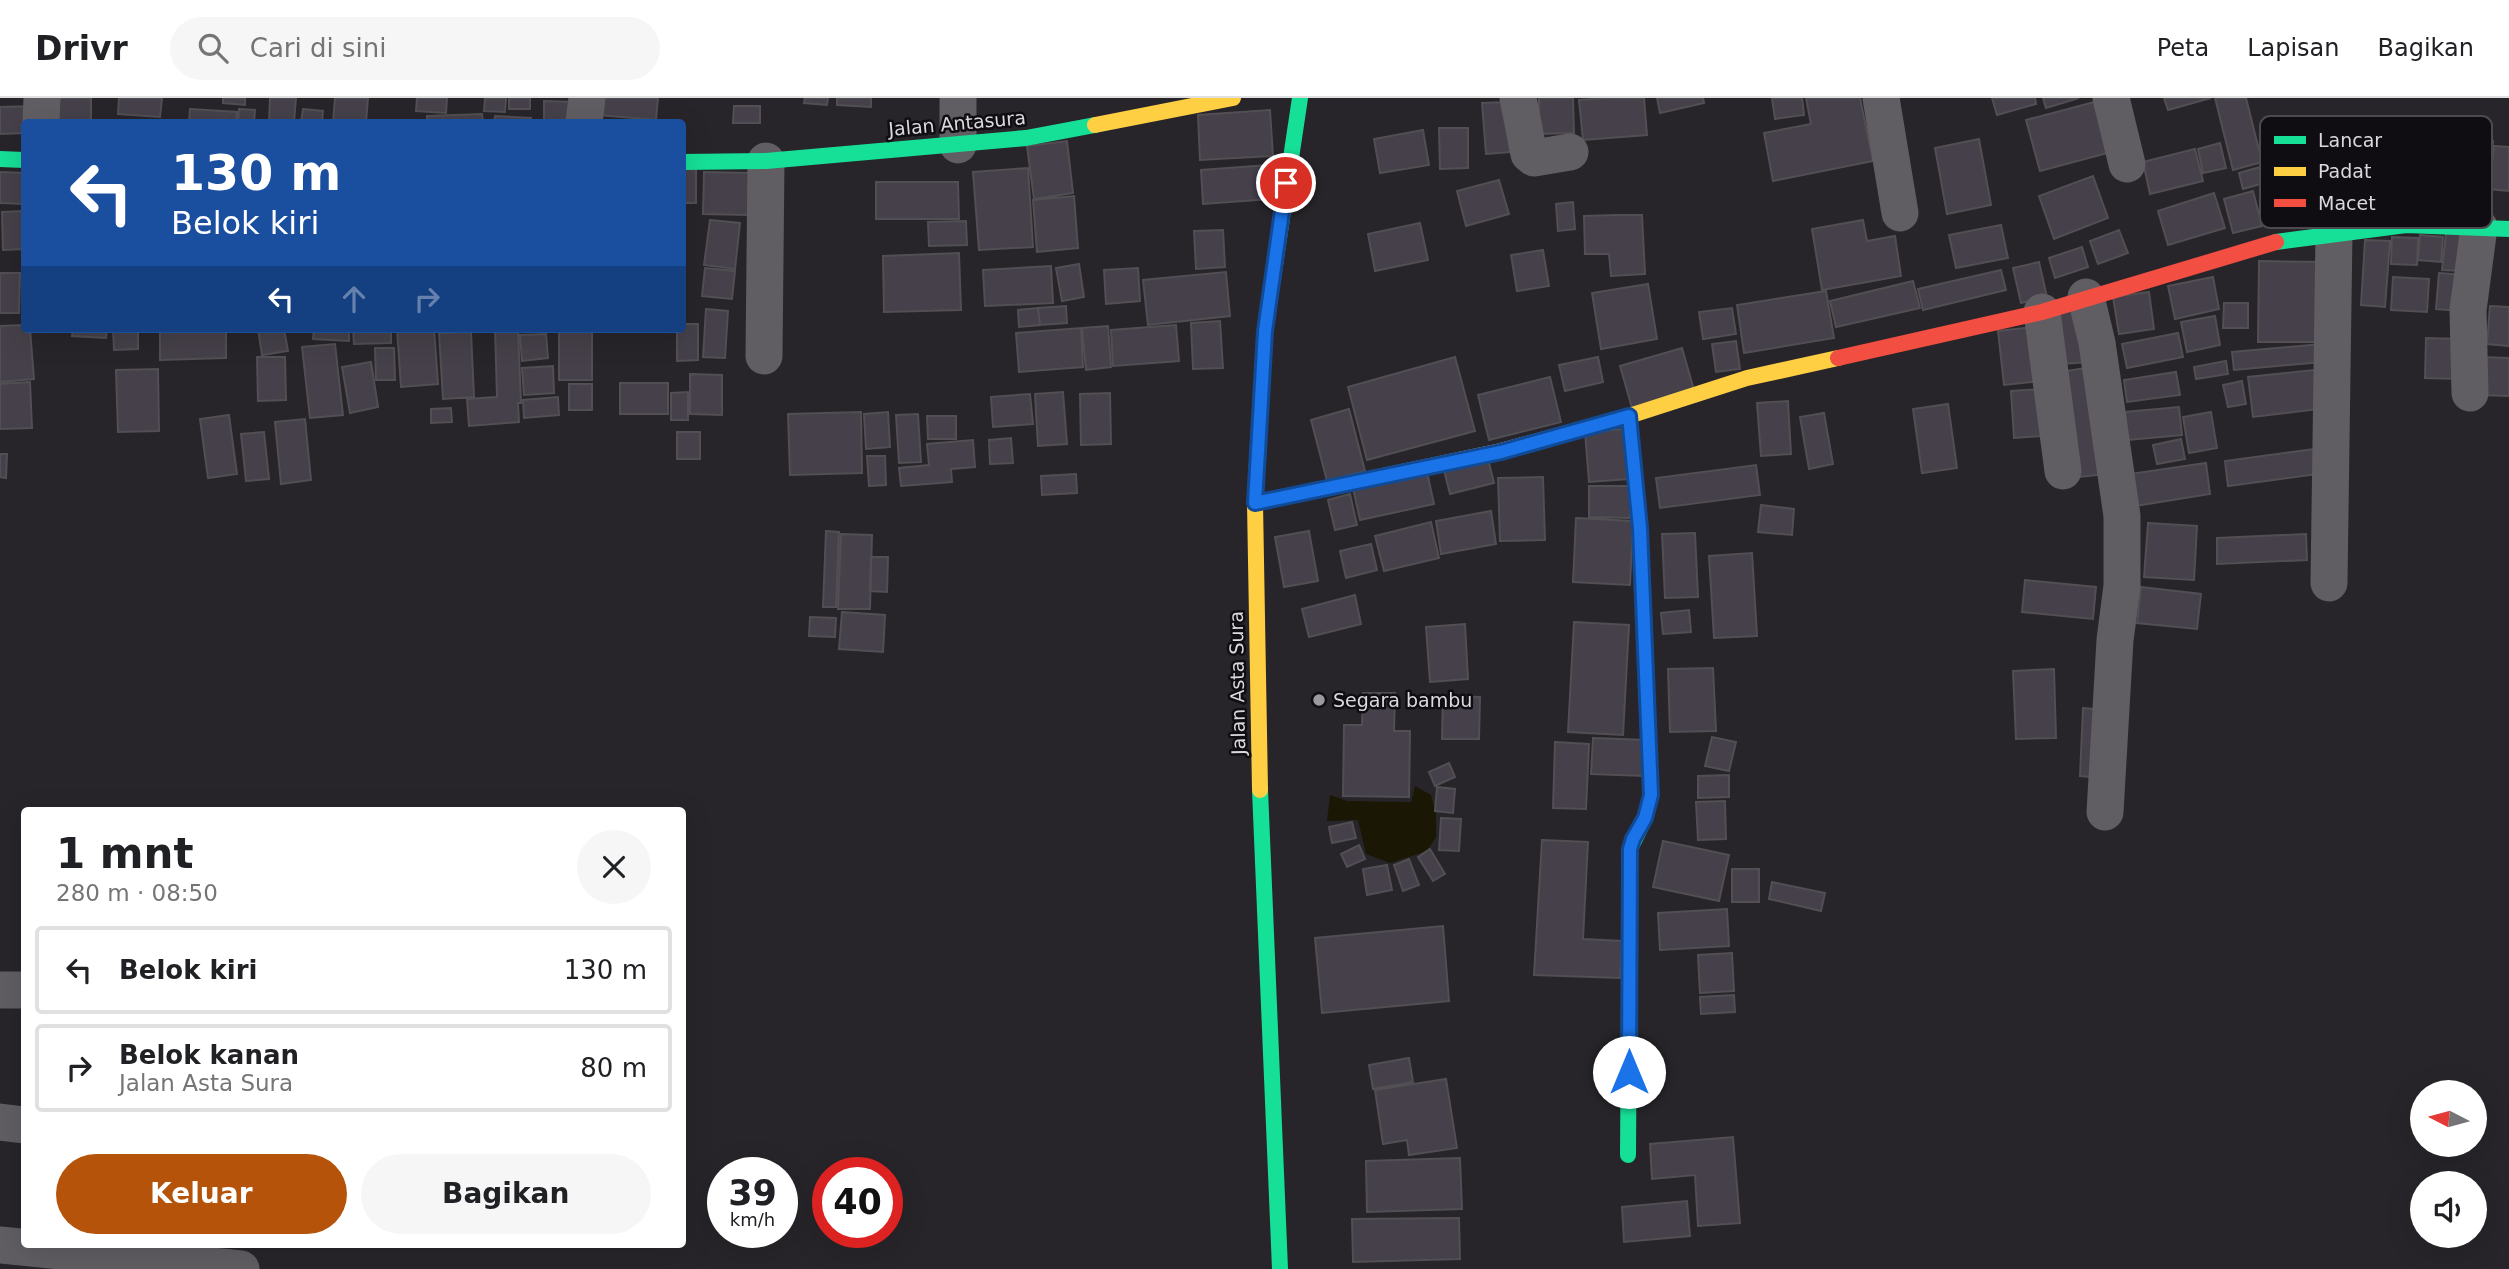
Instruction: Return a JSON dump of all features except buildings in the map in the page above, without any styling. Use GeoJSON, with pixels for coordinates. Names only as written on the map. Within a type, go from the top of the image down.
{"type":"FeatureCollection","features":[{"type":"Feature","properties":{"kind":"street"},"geometry":{"type":"LineString","coordinates":[[41,119],[42,98]]}},
{"type":"Feature","properties":{"kind":"street"},"geometry":{"type":"LineString","coordinates":[[584,119],[587,98]]}},
{"type":"Feature","properties":{"kind":"street"},"geometry":{"type":"LineString","coordinates":[[958,98],[958,145]]}},
{"type":"Feature","properties":{"kind":"street","name":"Jalan Asta Sura"},"geometry":{"type":"LineString","coordinates":[[1280,1269],[1264,908],[1255,503],[1265,331],[1300,98]]}},
{"type":"Feature","properties":{"kind":"street"},"geometry":{"type":"LineString","coordinates":[[1518,98],[1529,154],[1534,158],[1570,152]]}},
{"type":"Feature","properties":{"kind":"street"},"geometry":{"type":"LineString","coordinates":[[1881,98],[1900,213]]}},
{"type":"Feature","properties":{"kind":"street"},"geometry":{"type":"LineString","coordinates":[[2111,98],[2127,164]]}},
{"type":"Feature","properties":{"kind":"street","name":"Jalan Antasura"},"geometry":{"type":"LineString","coordinates":[[686,162],[766,161],[958,145],[1068,132],[1216,99]]}},
{"type":"Feature","properties":{"kind":"street"},"geometry":{"type":"LineString","coordinates":[[0,159],[21,160]]}},
{"type":"Feature","properties":{"kind":"street"},"geometry":{"type":"LineString","coordinates":[[764,356],[766,161]]}},
{"type":"Feature","properties":{"kind":"street"},"geometry":{"type":"LineString","coordinates":[[1255,503],[1501,452],[1629,416],[1747,378],[2042,312],[2286,239],[2375,228]]}},
{"type":"Feature","properties":{"kind":"street"},"geometry":{"type":"LineString","coordinates":[[2470,393],[2468,310],[2494,228]]}},
{"type":"Feature","properties":{"kind":"street"},"geometry":{"type":"LineString","coordinates":[[2329,583],[2334,232]]}},
{"type":"Feature","properties":{"kind":"street"},"geometry":{"type":"LineString","coordinates":[[2086,297],[2097,343],[2117,470],[2123,551],[2105,812]]}},
{"type":"Feature","properties":{"kind":"street"},"geometry":{"type":"LineString","coordinates":[[2042,312],[2063,471]]}},
{"type":"Feature","properties":{"kind":"street"},"geometry":{"type":"LineString","coordinates":[[1628,1155],[1630,849],[1645,818],[1651,795],[1640,528],[1629,416]]}},
{"type":"Feature","properties":{"kind":"street"},"geometry":{"type":"LineString","coordinates":[[0,990],[21,990]]}},
{"type":"Feature","properties":{"kind":"street"},"geometry":{"type":"LineString","coordinates":[[0,1122],[21,1125]]}},
{"type":"Feature","properties":{"kind":"street"},"geometry":{"type":"LineString","coordinates":[[0,1245],[21,1247]]}},
{"type":"Feature","properties":{"kind":"street"},"geometry":{"type":"LineString","coordinates":[[30,1248],[241,1269]]}},
{"type":"Feature","properties":{"kind":"shaded area"},"geometry":{"type":"Polygon","coordinates":[[[1415,786],[1431,795],[1436,814],[1436,837],[1427,851],[1390,863],[1366,854],[1358,820],[1327,821],[1330,795],[1347,801],[1411,802],[1415,786]]]}},
{"type":"Feature","properties":{"kind":"traffic: fast"},"geometry":{"type":"LineString","coordinates":[[1257,462],[1265,331],[1300,98]]}},
{"type":"Feature","properties":{"kind":"traffic: fast"},"geometry":{"type":"LineString","coordinates":[[686,162],[766,161],[1026,138],[1095,125]]}},
{"type":"Feature","properties":{"kind":"traffic: fast"},"geometry":{"type":"LineString","coordinates":[[0,159],[21,160]]}},
{"type":"Feature","properties":{"kind":"traffic: fast"},"geometry":{"type":"LineString","coordinates":[[2276,242],[2383,228]]}},
{"type":"Feature","properties":{"kind":"traffic: fast"},"geometry":{"type":"LineString","coordinates":[[2483,228],[2509,229]]}},
{"type":"Feature","properties":{"kind":"traffic: fast"},"geometry":{"type":"LineString","coordinates":[[1628,1155],[1630,849],[1645,818],[1651,795],[1645,642]]}},
{"type":"Feature","properties":{"kind":"traffic: fast"},"geometry":{"type":"LineString","coordinates":[[1260,790],[1280,1269]]}},
{"type":"Feature","properties":{"kind":"traffic: slow"},"geometry":{"type":"LineString","coordinates":[[1095,125],[1233,98]]}},
{"type":"Feature","properties":{"kind":"traffic: slow"},"geometry":{"type":"LineString","coordinates":[[1255,503],[1501,451],[1629,416],[1747,378],[1838,358]]}},
{"type":"Feature","properties":{"kind":"traffic: slow"},"geometry":{"type":"LineString","coordinates":[[1629,416],[1640,528],[1645,642]]}},
{"type":"Feature","properties":{"kind":"traffic: slow"},"geometry":{"type":"LineString","coordinates":[[1257,462],[1255,503],[1260,790]]}},
{"type":"Feature","properties":{"kind":"traffic: jam"},"geometry":{"type":"LineString","coordinates":[[1838,358],[2042,312],[2276,242]]}},
{"type":"Feature","properties":{"kind":"place","name":"Segara bambu"},"geometry":{"type":"Point","coordinates":[1319,700]}},
{"type":"Feature","properties":{"kind":"route"},"geometry":{"type":"LineString","coordinates":[[1286,183],[1265,331],[1255,503],[1501,452],[1629,416],[1640,528],[1651,795],[1641,829],[1633,839],[1630,849],[1629,1072]]}}]}
